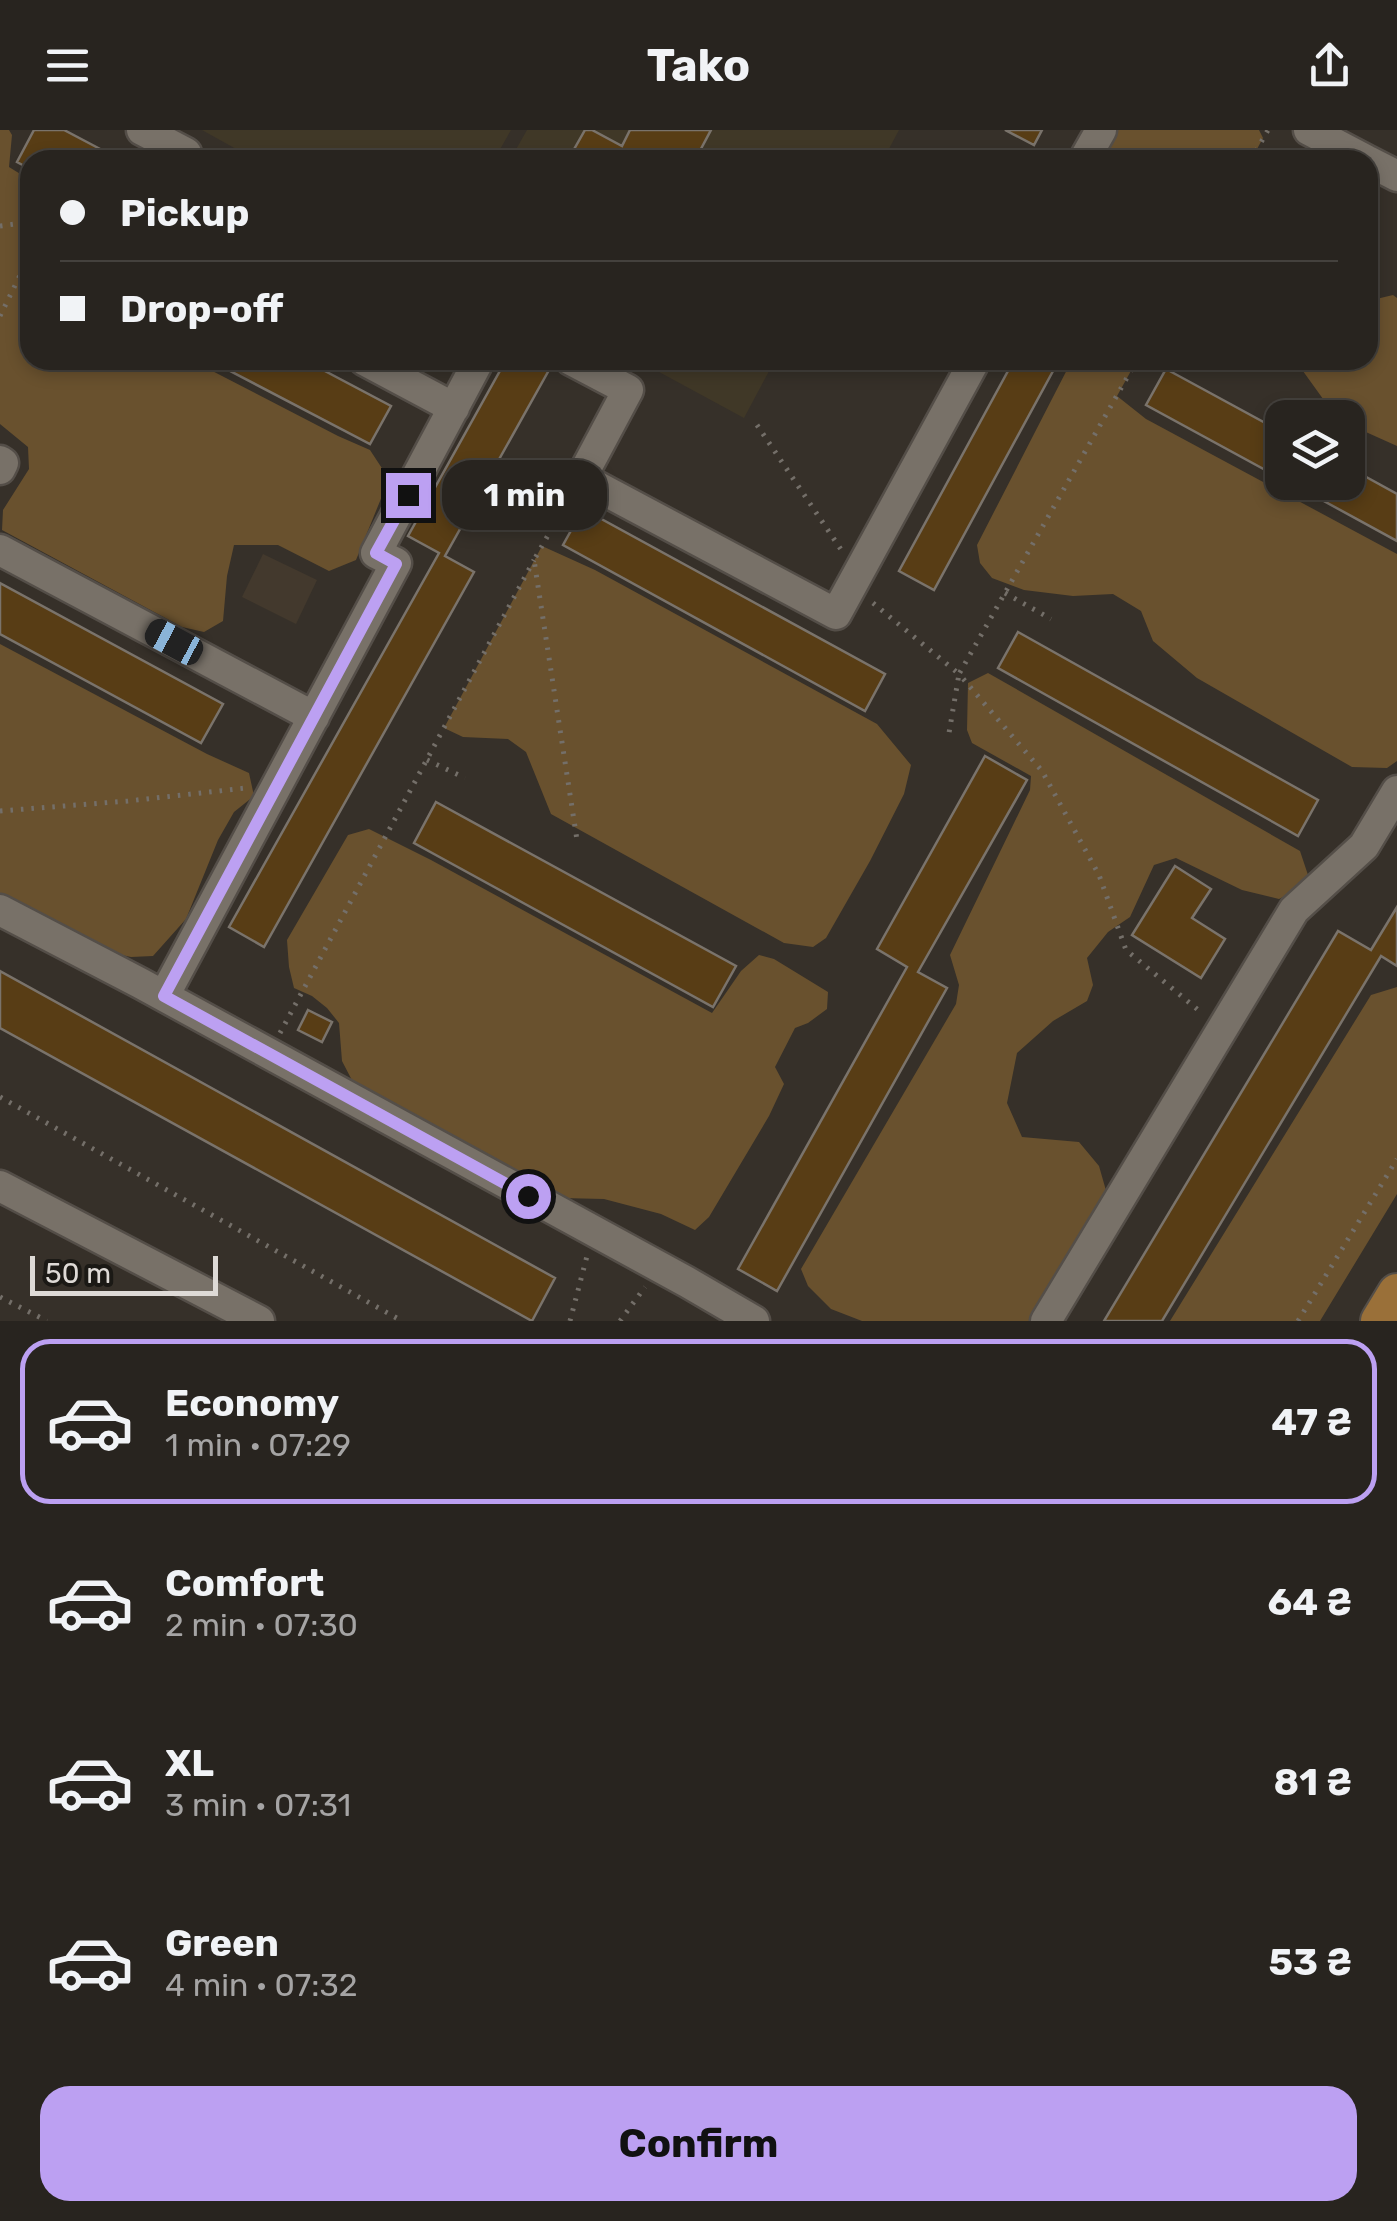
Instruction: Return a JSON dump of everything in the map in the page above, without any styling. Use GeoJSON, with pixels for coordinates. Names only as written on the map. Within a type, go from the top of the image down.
{"type":"FeatureCollection","features":[{"type":"Feature","properties":{"kind":"main road"},"geometry":{"type":"LineString","coordinates":[[1380,1321],[1397,1294]]}},
{"type":"Feature","properties":{"kind":"street"},"geometry":{"type":"LineString","coordinates":[[142,130],[180,150]]}},
{"type":"Feature","properties":{"kind":"street"},"geometry":{"type":"LineString","coordinates":[[1309,130],[1348,150]]}},
{"type":"Feature","properties":{"kind":"street"},"geometry":{"type":"LineString","coordinates":[[383,370],[454,408]]}},
{"type":"Feature","properties":{"kind":"street"},"geometry":{"type":"LineString","coordinates":[[164,996],[396,564],[376,553],[475,370]]}},
{"type":"Feature","properties":{"kind":"street"},"geometry":{"type":"LineString","coordinates":[[590,370],[628,390],[581,478],[836,614],[970,370]]}},
{"type":"Feature","properties":{"kind":"street"},"geometry":{"type":"LineString","coordinates":[[0,462],[0,469]]}},
{"type":"Feature","properties":{"kind":"street"},"geometry":{"type":"LineString","coordinates":[[0,550],[314,717]]}},
{"type":"Feature","properties":{"kind":"street"},"geometry":{"type":"LineString","coordinates":[[1046,1321],[1294,910],[1364,846],[1397,791]]}},
{"type":"Feature","properties":{"kind":"street"},"geometry":{"type":"LineString","coordinates":[[0,910],[754,1321]]}},
{"type":"Feature","properties":{"kind":"street"},"geometry":{"type":"LineString","coordinates":[[0,1186],[259,1321]]}},
{"type":"Feature","properties":{"kind":"path"},"geometry":{"type":"LineString","coordinates":[[0,316],[20,275]]}},
{"type":"Feature","properties":{"kind":"path"},"geometry":{"type":"LineString","coordinates":[[948,739],[959,674],[1131,370]]}},
{"type":"Feature","properties":{"kind":"path"},"geometry":{"type":"LineString","coordinates":[[758,425],[855,579],[959,674],[1042,770],[1100,875],[1126,950],[1222,1029]]}},
{"type":"Feature","properties":{"kind":"path"},"geometry":{"type":"LineString","coordinates":[[269,1054],[581,478]]}},
{"type":"Feature","properties":{"kind":"path"},"geometry":{"type":"LineString","coordinates":[[534,560],[577,840]]}},
{"type":"Feature","properties":{"kind":"path"},"geometry":{"type":"LineString","coordinates":[[1005,593],[1052,619]]}},
{"type":"Feature","properties":{"kind":"path"},"geometry":{"type":"LineString","coordinates":[[427,760],[465,778]]}},
{"type":"Feature","properties":{"kind":"path"},"geometry":{"type":"LineString","coordinates":[[0,811],[278,784]]}},
{"type":"Feature","properties":{"kind":"path"},"geometry":{"type":"LineString","coordinates":[[0,1097],[402,1321]]}},
{"type":"Feature","properties":{"kind":"path"},"geometry":{"type":"LineString","coordinates":[[1298,1321],[1397,1159]]}},
{"type":"Feature","properties":{"kind":"path"},"geometry":{"type":"LineString","coordinates":[[570,1321],[593,1231]]}},
{"type":"Feature","properties":{"kind":"path"},"geometry":{"type":"LineString","coordinates":[[620,1321],[660,1268]]}},
{"type":"Feature","properties":{"kind":"path"},"geometry":{"type":"LineString","coordinates":[[0,1297],[46,1321]]}},
{"type":"Feature","properties":{"kind":"shaded area"},"geometry":{"type":"Polygon","coordinates":[[[0,130],[9,130],[9,167],[20,174],[20,370],[210,370],[370,450],[389,479],[356,560],[329,571],[278,545],[234,545],[223,621],[204,632],[182,627],[2,530],[3,510],[29,469],[28,447],[0,424],[0,130]]]}},
{"type":"Feature","properties":{"kind":"shaded area"},"geometry":{"type":"Polygon","coordinates":[[[202,130],[511,130],[500,150],[238,150],[202,130]]]}},
{"type":"Feature","properties":{"kind":"shaded area"},"geometry":{"type":"Polygon","coordinates":[[[527,130],[899,130],[888,150],[516,150],[527,130]]]}},
{"type":"Feature","properties":{"kind":"shaded area"},"geometry":{"type":"Polygon","coordinates":[[[1112,130],[1259,130],[1263,138],[1256,150],[1103,149],[1112,130]]]}},
{"type":"Feature","properties":{"kind":"shaded area"},"geometry":{"type":"Polygon","coordinates":[[[1393,295],[1397,298],[1397,446],[1365,432],[1365,400],[1324,400],[1302,370],[1378,370],[1378,299],[1393,295]]]}},
{"type":"Feature","properties":{"kind":"shaded area"},"geometry":{"type":"Polygon","coordinates":[[[655,370],[770,370],[744,418],[655,370]]]}},
{"type":"Feature","properties":{"kind":"shaded area"},"geometry":{"type":"Polygon","coordinates":[[[1067,370],[1131,370],[1117,396],[1146,419],[1265,483],[1265,500],[1297,500],[1397,554],[1397,761],[1387,768],[1352,767],[1197,678],[1153,641],[1141,611],[1113,594],[1073,596],[1024,590],[992,578],[980,563],[977,545],[1067,370]]]}},
{"type":"Feature","properties":{"kind":"shaded area"},"geometry":{"type":"Polygon","coordinates":[[[542,546],[595,570],[877,724],[911,765],[904,794],[826,938],[813,947],[784,943],[551,814],[526,752],[508,739],[463,737],[444,728],[542,546]]]}},
{"type":"Feature","properties":{"kind":"shaded area"},"geometry":{"type":"Polygon","coordinates":[[[263,554],[317,580],[296,624],[242,597],[263,554]]]}},
{"type":"Feature","properties":{"kind":"shaded area"},"geometry":{"type":"Polygon","coordinates":[[[0,644],[249,773],[254,796],[234,812],[218,840],[186,919],[153,956],[131,957],[98,950],[0,899],[0,644]]]}},
{"type":"Feature","properties":{"kind":"shaded area"},"geometry":{"type":"Polygon","coordinates":[[[988,673],[1300,851],[1308,875],[1301,888],[1279,899],[1242,890],[1176,858],[1154,865],[1130,917],[1108,932],[1087,958],[1093,985],[1087,1001],[1053,1021],[1017,1053],[1007,1103],[1022,1137],[1079,1142],[1099,1166],[1107,1194],[1033,1321],[862,1321],[831,1309],[808,1286],[801,1269],[956,1004],[959,985],[950,955],[1030,790],[1031,776],[972,743],[967,730],[968,683],[988,673]]]}},
{"type":"Feature","properties":{"kind":"shaded area"},"geometry":{"type":"Polygon","coordinates":[[[369,829],[712,1013],[741,971],[759,955],[774,959],[828,992],[827,1009],[795,1028],[775,1067],[784,1084],[769,1116],[709,1217],[695,1230],[661,1214],[604,1199],[561,1198],[356,1088],[342,1061],[339,1023],[312,996],[294,988],[287,940],[348,835],[369,829]]]}},
{"type":"Feature","properties":{"kind":"shaded area"},"geometry":{"type":"Polygon","coordinates":[[[1397,987],[1397,1194],[1320,1321],[1170,1321],[1371,995],[1397,987]]]}},
{"type":"Feature","properties":{"kind":"building"},"geometry":{"type":"Polygon","coordinates":[[[34,130],[64,130],[102,150],[23,150],[34,130]]]}},
{"type":"Feature","properties":{"kind":"building"},"geometry":{"type":"Polygon","coordinates":[[[585,130],[622,146],[630,130],[711,130],[700,150],[574,150],[585,130]]]}},
{"type":"Feature","properties":{"kind":"building"},"geometry":{"type":"Polygon","coordinates":[[[1005,130],[1042,130],[1034,145],[1005,130]]]}},
{"type":"Feature","properties":{"kind":"building"},"geometry":{"type":"Polygon","coordinates":[[[228,370],[323,370],[391,406],[370,444],[228,370]]]}},
{"type":"Feature","properties":{"kind":"building"},"geometry":{"type":"Polygon","coordinates":[[[500,370],[549,370],[445,556],[474,572],[264,947],[229,927],[439,553],[408,536],[500,370]]]}},
{"type":"Feature","properties":{"kind":"building"},"geometry":{"type":"Polygon","coordinates":[[[1009,370],[1054,370],[934,590],[899,571],[1009,370]]]}},
{"type":"Feature","properties":{"kind":"building"},"geometry":{"type":"Polygon","coordinates":[[[1165,370],[1265,423],[1265,470],[1146,405],[1165,370]]]}},
{"type":"Feature","properties":{"kind":"building"},"geometry":{"type":"Polygon","coordinates":[[[1365,476],[1397,494],[1397,541],[1322,500],[1365,500],[1365,476]]]}},
{"type":"Feature","properties":{"kind":"building"},"geometry":{"type":"Polygon","coordinates":[[[583,509],[885,674],[865,711],[563,545],[583,509]]]}},
{"type":"Feature","properties":{"kind":"building"},"geometry":{"type":"Polygon","coordinates":[[[0,583],[223,704],[201,743],[0,634],[0,583]]]}},
{"type":"Feature","properties":{"kind":"building"},"geometry":{"type":"Polygon","coordinates":[[[1018,632],[1318,800],[1298,836],[998,668],[1018,632]]]}},
{"type":"Feature","properties":{"kind":"building"},"geometry":{"type":"Polygon","coordinates":[[[985,756],[1027,780],[918,972],[947,988],[777,1291],[738,1269],[907,967],[877,949],[985,756]]]}},
{"type":"Feature","properties":{"kind":"building"},"geometry":{"type":"Polygon","coordinates":[[[436,802],[736,966],[713,1007],[414,843],[436,802]]]}},
{"type":"Feature","properties":{"kind":"building"},"geometry":{"type":"Polygon","coordinates":[[[1175,866],[1211,889],[1192,918],[1225,939],[1201,978],[1132,935],[1175,866]]]}},
{"type":"Feature","properties":{"kind":"building"},"geometry":{"type":"Polygon","coordinates":[[[1397,907],[1397,966],[1381,956],[1162,1321],[1104,1321],[1338,931],[1371,950],[1397,907]]]}},
{"type":"Feature","properties":{"kind":"building"},"geometry":{"type":"Polygon","coordinates":[[[0,971],[555,1278],[532,1321],[0,1028],[0,971]]]}},
{"type":"Feature","properties":{"kind":"building"},"geometry":{"type":"Polygon","coordinates":[[[308,1010],[332,1022],[322,1042],[298,1030],[308,1010]]]}},
{"type":"Feature","properties":{"kind":"route"},"geometry":{"type":"LineString","coordinates":[[408,495],[376,553],[396,564],[164,996],[528,1196]]}}]}
